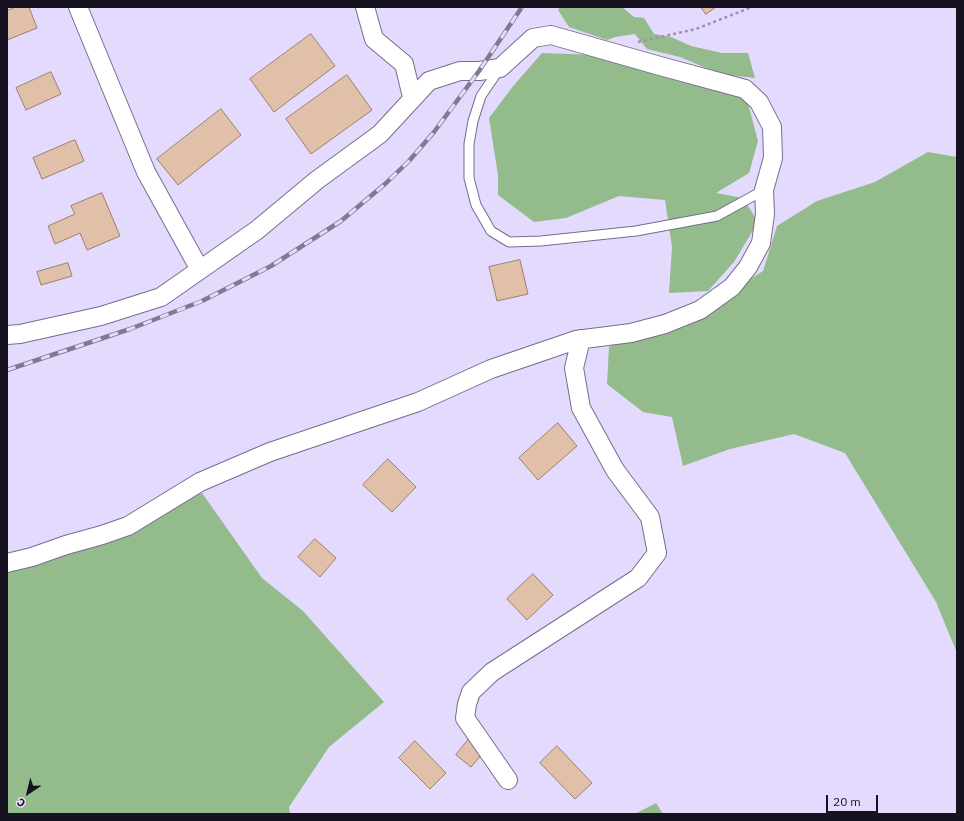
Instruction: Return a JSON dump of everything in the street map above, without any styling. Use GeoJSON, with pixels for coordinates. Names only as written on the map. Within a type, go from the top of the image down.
{"type":"FeatureCollection","features":[{"type":"Feature","properties":{"kind":"street"},"geometry":{"type":"LineString","coordinates":[[78,7],[146,172],[200,270]]}},
{"type":"Feature","properties":{"kind":"street"},"geometry":{"type":"LineString","coordinates":[[365,7],[374,39],[404,64],[412,97]]}},
{"type":"Feature","properties":{"kind":"street"},"geometry":{"type":"LineString","coordinates":[[7,335],[20,334],[101,316],[161,297],[257,230],[317,180],[380,134],[412,97],[429,81],[460,71],[478,71],[500,68],[533,38],[551,35],[745,89],[759,102],[772,127],[773,158],[764,190],[765,214],[761,244],[748,267],[732,287],[700,310],[665,324],[631,332],[581,340],[491,369],[418,402],[270,452],[200,482],[128,526],[7,563]]}},
{"type":"Feature","properties":{"kind":"street"},"geometry":{"type":"LineString","coordinates":[[508,780],[465,718],[471,692],[492,672],[638,578],[657,553],[650,517],[615,470],[581,408],[574,368],[581,340]]}},
{"type":"Feature","properties":{"kind":"lane"},"geometry":{"type":"LineString","coordinates":[[500,68],[481,96],[473,121],[469,144],[469,178],[476,205],[491,231],[509,242],[541,241],[636,231],[717,216],[764,190]]}},
{"type":"Feature","properties":{"kind":"path"},"geometry":{"type":"LineString","coordinates":[[609,52],[645,39],[696,29],[752,7]]}},
{"type":"Feature","properties":{"kind":"green space"},"geometry":{"type":"Polygon","coordinates":[[[560,7],[622,7],[634,17],[644,18],[654,34],[671,37],[691,46],[722,53],[748,53],[755,78],[720,74],[680,57],[647,49],[635,34],[615,37],[607,40],[569,27],[558,10],[560,7]]]}},
{"type":"Feature","properties":{"kind":"green space"},"geometry":{"type":"Polygon","coordinates":[[[542,53],[596,55],[659,76],[746,96],[758,141],[749,173],[716,193],[743,198],[758,222],[734,262],[708,291],[669,293],[672,247],[665,200],[619,196],[566,218],[534,222],[498,195],[498,175],[489,118],[514,85],[542,53]]]}},
{"type":"Feature","properties":{"kind":"green space"},"geometry":{"type":"Polygon","coordinates":[[[928,152],[957,157],[957,653],[936,602],[845,453],[794,434],[730,449],[683,466],[672,417],[643,412],[607,384],[609,347],[641,328],[694,315],[763,271],[777,226],[817,201],[875,182],[928,152]]]}},
{"type":"Feature","properties":{"kind":"green space"},"geometry":{"type":"Polygon","coordinates":[[[202,493],[262,578],[303,611],[384,702],[329,747],[289,807],[290,814],[7,814],[7,560],[75,543],[202,493]]]}},
{"type":"Feature","properties":{"kind":"green space"},"geometry":{"type":"Polygon","coordinates":[[[656,803],[663,814],[635,814],[656,803]]]}},
{"type":"Feature","properties":{"kind":"building"},"geometry":{"type":"Polygon","coordinates":[[[16,7],[29,7],[37,28],[7,40],[7,11],[16,7]]]}},
{"type":"Feature","properties":{"kind":"building"},"geometry":{"type":"Polygon","coordinates":[[[701,7],[716,7],[706,14],[701,7]]]}},
{"type":"Feature","properties":{"kind":"building"},"geometry":{"type":"Polygon","coordinates":[[[311,34],[335,66],[274,112],[250,79],[311,34]]]}},
{"type":"Feature","properties":{"kind":"building"},"geometry":{"type":"Polygon","coordinates":[[[51,72],[61,94],[26,110],[16,88],[51,72]]]}},
{"type":"Feature","properties":{"kind":"building"},"geometry":{"type":"Polygon","coordinates":[[[347,75],[372,110],[311,154],[286,119],[347,75]]]}},
{"type":"Feature","properties":{"kind":"building"},"geometry":{"type":"Polygon","coordinates":[[[221,109],[241,135],[178,185],[157,159],[221,109]]]}},
{"type":"Feature","properties":{"kind":"building"},"geometry":{"type":"Polygon","coordinates":[[[75,140],[84,161],[42,179],[33,158],[75,140]]]}},
{"type":"Feature","properties":{"kind":"building"},"geometry":{"type":"Polygon","coordinates":[[[102,193],[120,236],[87,250],[80,233],[55,244],[48,226],[75,214],[71,206],[102,193]]]}},
{"type":"Feature","properties":{"kind":"building"},"geometry":{"type":"Polygon","coordinates":[[[520,260],[528,294],[497,301],[489,267],[520,260]]]}},
{"type":"Feature","properties":{"kind":"building"},"geometry":{"type":"Polygon","coordinates":[[[68,263],[72,276],[41,285],[37,272],[68,263]]]}},
{"type":"Feature","properties":{"kind":"building"},"geometry":{"type":"Polygon","coordinates":[[[558,423],[577,446],[538,480],[519,458],[558,423]]]}},
{"type":"Feature","properties":{"kind":"building"},"geometry":{"type":"Polygon","coordinates":[[[388,459],[416,487],[392,512],[363,485],[388,459]]]}},
{"type":"Feature","properties":{"kind":"building"},"geometry":{"type":"Polygon","coordinates":[[[315,539],[336,558],[320,577],[298,557],[315,539]]]}},
{"type":"Feature","properties":{"kind":"building"},"geometry":{"type":"Polygon","coordinates":[[[533,574],[553,595],[527,620],[507,599],[533,574]]]}},
{"type":"Feature","properties":{"kind":"building"},"geometry":{"type":"Polygon","coordinates":[[[469,739],[484,752],[471,767],[456,755],[469,739]]]}},
{"type":"Feature","properties":{"kind":"building"},"geometry":{"type":"Polygon","coordinates":[[[415,741],[446,773],[430,789],[399,758],[415,741]]]}},
{"type":"Feature","properties":{"kind":"building"},"geometry":{"type":"Polygon","coordinates":[[[557,746],[592,783],[575,799],[540,763],[557,746]]]}},
{"type":"Feature","properties":{"kind":"railway"},"geometry":{"type":"LineString","coordinates":[[7,370],[130,329],[202,301],[271,266],[341,221],[385,184],[409,161],[434,132],[479,71],[522,7]]}}]}
